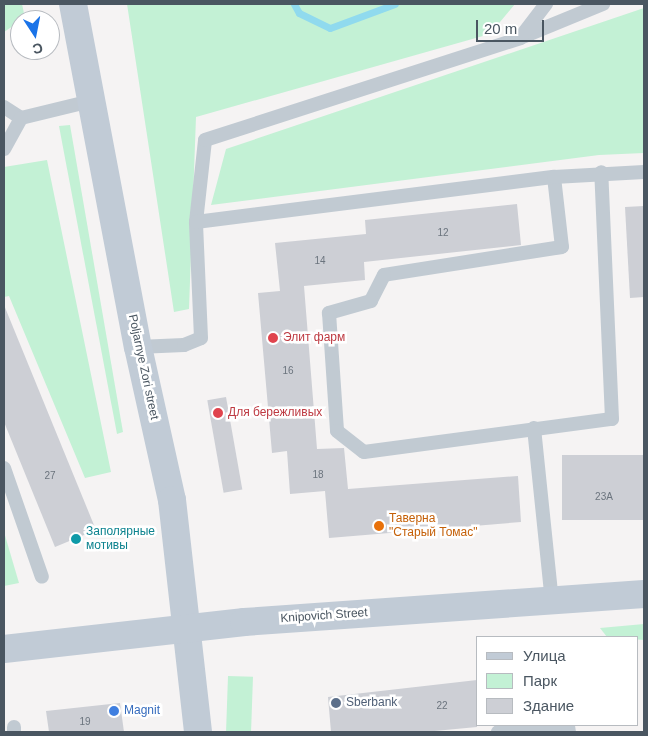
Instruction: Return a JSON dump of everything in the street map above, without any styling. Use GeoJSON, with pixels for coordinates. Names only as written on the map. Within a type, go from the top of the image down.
{"type":"FeatureCollection","features":[{"type":"Feature","properties":{"kind":"main road","name":"Poljarnye Zori street"},"geometry":{"type":"LineString","coordinates":[[73,4],[138,347],[172,500],[198,732]]}},
{"type":"Feature","properties":{"kind":"main road","name":"Knipovich Street"},"geometry":{"type":"LineString","coordinates":[[4,649],[186,627],[644,594]]}},
{"type":"Feature","properties":{"kind":"lane"},"geometry":{"type":"LineString","coordinates":[[520,38],[546,4]]}},
{"type":"Feature","properties":{"kind":"lane"},"geometry":{"type":"LineString","coordinates":[[138,347],[184,345],[201,338],[196,222],[205,140],[520,38],[603,4]]}},
{"type":"Feature","properties":{"kind":"lane"},"geometry":{"type":"LineString","coordinates":[[4,107],[21,118],[91,101]]}},
{"type":"Feature","properties":{"kind":"lane"},"geometry":{"type":"LineString","coordinates":[[4,150],[21,118]]}},
{"type":"Feature","properties":{"kind":"lane"},"geometry":{"type":"LineString","coordinates":[[196,222],[554,177],[601,172],[644,172]]}},
{"type":"Feature","properties":{"kind":"lane"},"geometry":{"type":"LineString","coordinates":[[554,177],[562,247],[384,275],[371,301],[329,313],[337,431],[364,452],[612,419],[601,172]]}},
{"type":"Feature","properties":{"kind":"lane"},"geometry":{"type":"LineString","coordinates":[[534,428],[552,602]]}},
{"type":"Feature","properties":{"kind":"lane"},"geometry":{"type":"LineString","coordinates":[[4,468],[42,577]]}},
{"type":"Feature","properties":{"kind":"lane"},"geometry":{"type":"LineString","coordinates":[[498,732],[568,726],[569,732]]}},
{"type":"Feature","properties":{"kind":"green space"},"geometry":{"type":"Polygon","coordinates":[[[4,4],[22,4],[23,10],[10,10],[10,28],[4,32],[4,4]]]}},
{"type":"Feature","properties":{"kind":"green space"},"geometry":{"type":"Polygon","coordinates":[[[127,4],[515,4],[490,34],[196,117],[189,309],[174,312],[127,4]]]}},
{"type":"Feature","properties":{"kind":"green space"},"geometry":{"type":"Polygon","coordinates":[[[644,8],[644,153],[599,155],[211,205],[226,149],[644,8]]]}},
{"type":"Feature","properties":{"kind":"green space"},"geometry":{"type":"Polygon","coordinates":[[[70,125],[123,432],[117,434],[59,126],[70,125]]]}},
{"type":"Feature","properties":{"kind":"green space"},"geometry":{"type":"Polygon","coordinates":[[[47,160],[111,472],[85,478],[9,296],[4,297],[4,167],[47,160]]]}},
{"type":"Feature","properties":{"kind":"green space"},"geometry":{"type":"Polygon","coordinates":[[[4,532],[19,583],[4,586],[4,532]]]}},
{"type":"Feature","properties":{"kind":"green space"},"geometry":{"type":"Polygon","coordinates":[[[644,624],[644,640],[638,640],[638,636],[606,636],[600,628],[644,624]]]}},
{"type":"Feature","properties":{"kind":"green space"},"geometry":{"type":"Polygon","coordinates":[[[228,676],[253,677],[251,732],[226,732],[228,676]]]}},
{"type":"Feature","properties":{"kind":"building"},"geometry":{"type":"Polygon","coordinates":[[[517,204],[521,245],[364,262],[365,280],[304,286],[317,449],[344,448],[348,489],[518,476],[521,522],[329,538],[325,491],[290,494],[287,451],[272,453],[258,293],[280,291],[275,243],[366,234],[365,220],[517,204]]]}},
{"type":"Feature","properties":{"kind":"building"},"geometry":{"type":"Polygon","coordinates":[[[644,206],[644,297],[630,298],[625,207],[644,206]]]}},
{"type":"Feature","properties":{"kind":"building"},"geometry":{"type":"Polygon","coordinates":[[[4,305],[96,530],[55,547],[4,422],[4,305]]]}},
{"type":"Feature","properties":{"kind":"building"},"geometry":{"type":"Polygon","coordinates":[[[226,397],[242,490],[224,493],[207,400],[226,397]]]}},
{"type":"Feature","properties":{"kind":"building"},"geometry":{"type":"Polygon","coordinates":[[[562,455],[644,455],[644,520],[562,520],[562,455]]]}},
{"type":"Feature","properties":{"kind":"building"},"geometry":{"type":"Polygon","coordinates":[[[476,680],[477,727],[424,732],[331,732],[328,697],[476,680]]]}},
{"type":"Feature","properties":{"kind":"building"},"geometry":{"type":"Polygon","coordinates":[[[120,703],[124,732],[49,732],[46,711],[120,703]]]}},
{"type":"Feature","properties":{"kind":"waterway"},"geometry":{"type":"LineString","coordinates":[[294,4],[299,13],[330,28],[395,4]]}},
{"type":"Feature","properties":{"kind":"place","name":"Элит фарм"},"geometry":{"type":"Point","coordinates":[273,338]}},
{"type":"Feature","properties":{"kind":"place","name":"Для бережливых"},"geometry":{"type":"Point","coordinates":[218,413]}},
{"type":"Feature","properties":{"kind":"place","name":"Таверна \"Старый Томас\""},"geometry":{"type":"Point","coordinates":[379,526]}},
{"type":"Feature","properties":{"kind":"place","name":"Заполярные мотивы"},"geometry":{"type":"Point","coordinates":[76,539]}},
{"type":"Feature","properties":{"kind":"place","name":"Sberbank"},"geometry":{"type":"Point","coordinates":[336,703]}},
{"type":"Feature","properties":{"kind":"place","name":"Magnit"},"geometry":{"type":"Point","coordinates":[114,711]}}]}
